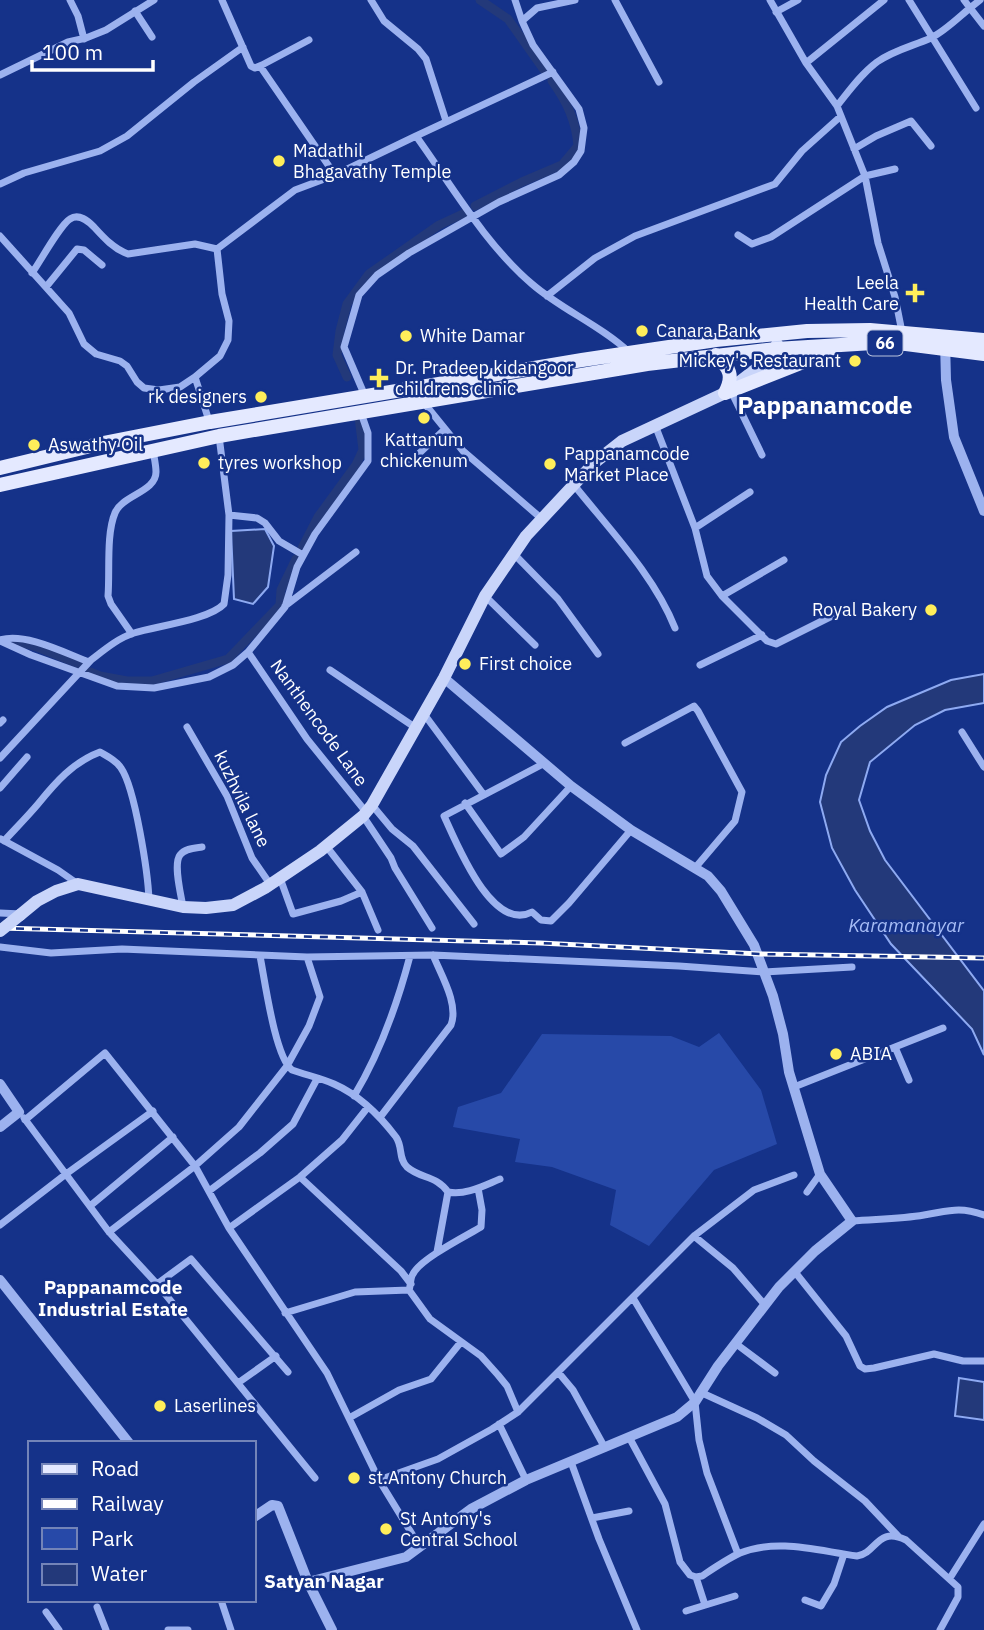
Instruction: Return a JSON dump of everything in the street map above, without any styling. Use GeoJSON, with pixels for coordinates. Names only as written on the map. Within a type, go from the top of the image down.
{"type":"FeatureCollection","features":[{"type":"Feature","properties":{"kind":"main road"},"geometry":{"type":"LineString","coordinates":[[0,468],[103,443],[210,422],[630,353],[783,333],[870,330],[902,332],[945,343],[984,341]]}},
{"type":"Feature","properties":{"kind":"main road"},"geometry":{"type":"LineString","coordinates":[[783,333],[781,349],[786,367]]}},
{"type":"Feature","properties":{"kind":"main road","name":"66"},"geometry":{"type":"LineString","coordinates":[[361,413],[647,364],[716,355],[855,344],[945,343],[984,354]]}},
{"type":"Feature","properties":{"kind":"main road"},"geometry":{"type":"LineString","coordinates":[[0,931],[37,901],[56,891],[79,884],[183,907],[233,905],[320,851],[367,811],[444,678],[485,596],[526,536],[594,463],[622,441],[655,424],[786,367],[855,344]]}},
{"type":"Feature","properties":{"kind":"main road"},"geometry":{"type":"LineString","coordinates":[[728,392],[781,349]]}},
{"type":"Feature","properties":{"kind":"main road"},"geometry":{"type":"LineString","coordinates":[[716,355],[725,363],[729,372],[731,382],[728,392]]}},
{"type":"Feature","properties":{"kind":"main road"},"geometry":{"type":"LineString","coordinates":[[0,485],[216,436],[361,413]]}},
{"type":"Feature","properties":{"kind":"street"},"geometry":{"type":"LineString","coordinates":[[70,0],[78,16],[84,39]]}},
{"type":"Feature","properties":{"kind":"street"},"geometry":{"type":"LineString","coordinates":[[0,75],[68,42],[106,30],[154,0]]}},
{"type":"Feature","properties":{"kind":"street"},"geometry":{"type":"LineString","coordinates":[[222,0],[251,66],[260,66],[309,40]]}},
{"type":"Feature","properties":{"kind":"street"},"geometry":{"type":"LineString","coordinates":[[371,0],[384,20],[426,59],[446,121]]}},
{"type":"Feature","properties":{"kind":"street"},"geometry":{"type":"LineString","coordinates":[[365,397],[344,346],[359,295],[377,275],[409,253],[473,216],[559,175],[574,162],[581,150],[584,128],[579,109],[533,45],[515,0]]}},
{"type":"Feature","properties":{"kind":"street"},"geometry":{"type":"LineString","coordinates":[[522,21],[537,8],[575,0]]}},
{"type":"Feature","properties":{"kind":"street"},"geometry":{"type":"LineString","coordinates":[[615,0],[659,82]]}},
{"type":"Feature","properties":{"kind":"street"},"geometry":{"type":"LineString","coordinates":[[770,0],[806,63],[836,106],[865,176],[878,243],[895,297],[902,332]]}},
{"type":"Feature","properties":{"kind":"street"},"geometry":{"type":"LineString","coordinates":[[776,12],[798,0]]}},
{"type":"Feature","properties":{"kind":"street"},"geometry":{"type":"LineString","coordinates":[[806,63],[884,0]]}},
{"type":"Feature","properties":{"kind":"street"},"geometry":{"type":"LineString","coordinates":[[909,0],[976,108]]}},
{"type":"Feature","properties":{"kind":"street"},"geometry":{"type":"LineString","coordinates":[[964,0],[984,26]]}},
{"type":"Feature","properties":{"kind":"street"},"geometry":{"type":"LineString","coordinates":[[836,106],[878,61],[897,50],[932,37],[980,0]]}},
{"type":"Feature","properties":{"kind":"street"},"geometry":{"type":"LineString","coordinates":[[135,11],[152,37]]}},
{"type":"Feature","properties":{"kind":"street"},"geometry":{"type":"LineString","coordinates":[[0,184],[24,173],[100,151],[127,136],[243,47]]}},
{"type":"Feature","properties":{"kind":"street"},"geometry":{"type":"LineString","coordinates":[[260,66],[335,175]]}},
{"type":"Feature","properties":{"kind":"street"},"geometry":{"type":"LineString","coordinates":[[217,249],[295,190],[335,175],[553,72]]}},
{"type":"Feature","properties":{"kind":"street"},"geometry":{"type":"LineString","coordinates":[[547,296],[595,258],[635,236],[775,184],[802,151],[841,116]]}},
{"type":"Feature","properties":{"kind":"street"},"geometry":{"type":"LineString","coordinates":[[853,149],[911,121],[931,146]]}},
{"type":"Feature","properties":{"kind":"street"},"geometry":{"type":"LineString","coordinates":[[416,136],[501,255],[547,296],[605,332],[630,353]]}},
{"type":"Feature","properties":{"kind":"street"},"geometry":{"type":"LineString","coordinates":[[738,235],[752,244],[771,237],[865,176],[895,169]]}},
{"type":"Feature","properties":{"kind":"street"},"geometry":{"type":"LineString","coordinates":[[32,273],[70,218],[87,220],[118,250],[128,254],[195,244],[217,249]]}},
{"type":"Feature","properties":{"kind":"street"},"geometry":{"type":"LineString","coordinates":[[0,236],[69,313],[84,344],[96,354],[120,361],[127,366],[136,382],[144,387],[159,390],[180,387],[195,377],[220,356],[228,340],[229,321],[222,294],[217,249]]}},
{"type":"Feature","properties":{"kind":"street"},"geometry":{"type":"LineString","coordinates":[[47,287],[77,249],[83,250],[102,265]]}},
{"type":"Feature","properties":{"kind":"street"},"geometry":{"type":"LineString","coordinates":[[945,343],[946,380],[954,437],[984,511]]}},
{"type":"Feature","properties":{"kind":"street"},"geometry":{"type":"LineString","coordinates":[[0,758],[103,650],[131,634],[210,613],[224,604],[228,575],[229,515],[216,436],[195,377]]}},
{"type":"Feature","properties":{"kind":"street"},"geometry":{"type":"LineString","coordinates":[[728,392],[762,455]]}},
{"type":"Feature","properties":{"kind":"street"},"geometry":{"type":"LineString","coordinates":[[423,402],[463,451],[542,519]]}},
{"type":"Feature","properties":{"kind":"street"},"geometry":{"type":"LineString","coordinates":[[285,607],[303,555],[368,461],[368,433],[361,413]]}},
{"type":"Feature","properties":{"kind":"street"},"geometry":{"type":"LineString","coordinates":[[655,424],[695,528],[707,576],[722,596],[768,641],[776,645],[835,614]]}},
{"type":"Feature","properties":{"kind":"street"},"geometry":{"type":"LineString","coordinates":[[410,462],[445,429]]}},
{"type":"Feature","properties":{"kind":"street"},"geometry":{"type":"LineString","coordinates":[[131,634],[108,596],[111,533],[119,505],[153,482],[156,474],[153,450]]}},
{"type":"Feature","properties":{"kind":"street"},"geometry":{"type":"LineString","coordinates":[[574,485],[639,567],[668,612],[675,628]]}},
{"type":"Feature","properties":{"kind":"street"},"geometry":{"type":"LineString","coordinates":[[695,528],[750,492]]}},
{"type":"Feature","properties":{"kind":"street"},"geometry":{"type":"LineString","coordinates":[[229,515],[257,518],[265,523],[279,541],[303,555]]}},
{"type":"Feature","properties":{"kind":"street"},"geometry":{"type":"LineString","coordinates":[[0,640],[117,687],[154,688],[209,677],[233,666],[285,607],[356,552]]}},
{"type":"Feature","properties":{"kind":"street"},"geometry":{"type":"LineString","coordinates":[[514,554],[558,599],[598,654]]}},
{"type":"Feature","properties":{"kind":"street"},"geometry":{"type":"LineString","coordinates":[[722,596],[784,560]]}},
{"type":"Feature","properties":{"kind":"street"},"geometry":{"type":"LineString","coordinates":[[485,596],[534,645]]}},
{"type":"Feature","properties":{"kind":"street"},"geometry":{"type":"LineString","coordinates":[[700,665],[762,635]]}},
{"type":"Feature","properties":{"kind":"street"},"geometry":{"type":"LineString","coordinates":[[0,640],[24,639],[89,662]]}},
{"type":"Feature","properties":{"kind":"street","name":"Nanthencode Lane"},"geometry":{"type":"LineString","coordinates":[[248,652],[307,739],[367,811]]}},
{"type":"Feature","properties":{"kind":"street"},"geometry":{"type":"LineString","coordinates":[[330,670],[416,728]]}},
{"type":"Feature","properties":{"kind":"street"},"geometry":{"type":"LineString","coordinates":[[444,678],[571,786],[631,830],[708,876],[736,912],[754,945],[777,1008],[789,1072],[820,1174],[852,1222]]}},
{"type":"Feature","properties":{"kind":"street"},"geometry":{"type":"LineString","coordinates":[[625,743],[694,706],[698,711],[742,792],[735,821],[695,868]]}},
{"type":"Feature","properties":{"kind":"street"},"geometry":{"type":"LineString","coordinates":[[424,714],[484,795]]}},
{"type":"Feature","properties":{"kind":"street","name":"kuzhvila lane"},"geometry":{"type":"LineString","coordinates":[[187,727],[227,796],[252,858],[275,881],[293,914],[341,901],[362,892]]}},
{"type":"Feature","properties":{"kind":"street"},"geometry":{"type":"LineString","coordinates":[[962,732],[984,767]]}},
{"type":"Feature","properties":{"kind":"street"},"geometry":{"type":"LineString","coordinates":[[79,884],[2,840],[51,786],[79,763],[100,751],[121,768],[131,789],[149,901]]}},
{"type":"Feature","properties":{"kind":"street"},"geometry":{"type":"LineString","coordinates":[[0,788],[27,757]]}},
{"type":"Feature","properties":{"kind":"street"},"geometry":{"type":"LineString","coordinates":[[543,764],[444,816],[476,880],[496,904],[513,916],[524,916],[532,912],[541,920],[551,921],[631,830]]}},
{"type":"Feature","properties":{"kind":"street"},"geometry":{"type":"LineString","coordinates":[[465,803],[501,854],[524,837],[571,786]]}},
{"type":"Feature","properties":{"kind":"street"},"geometry":{"type":"LineString","coordinates":[[367,811],[413,846],[474,924]]}},
{"type":"Feature","properties":{"kind":"street"},"geometry":{"type":"LineString","coordinates":[[367,811],[395,868],[432,928]]}},
{"type":"Feature","properties":{"kind":"street"},"geometry":{"type":"LineString","coordinates":[[183,907],[177,864],[180,855],[187,850],[202,847]]}},
{"type":"Feature","properties":{"kind":"street"},"geometry":{"type":"LineString","coordinates":[[330,851],[362,892],[378,930]]}},
{"type":"Feature","properties":{"kind":"street"},"geometry":{"type":"LineString","coordinates":[[0,913],[21,914]]}},
{"type":"Feature","properties":{"kind":"street"},"geometry":{"type":"LineString","coordinates":[[0,947],[51,953],[122,949],[307,957],[433,955],[679,965],[764,972],[852,967]]}},
{"type":"Feature","properties":{"kind":"street"},"geometry":{"type":"LineString","coordinates":[[381,1116],[451,1025],[454,1016],[452,1001],[433,955]]}},
{"type":"Feature","properties":{"kind":"street"},"geometry":{"type":"LineString","coordinates":[[260,956],[279,1049],[287,1066],[334,1084],[381,1116],[400,1144],[400,1157],[406,1166],[440,1181],[448,1192],[437,1252]]}},
{"type":"Feature","properties":{"kind":"street"},"geometry":{"type":"LineString","coordinates":[[354,1096],[397,1007],[410,956]]}},
{"type":"Feature","properties":{"kind":"street"},"geometry":{"type":"LineString","coordinates":[[109,1232],[195,1166],[239,1127],[287,1066],[309,1026],[320,996],[307,957]]}},
{"type":"Feature","properties":{"kind":"street"},"geometry":{"type":"LineString","coordinates":[[794,1087],[943,1028]]}},
{"type":"Feature","properties":{"kind":"street"},"geometry":{"type":"LineString","coordinates":[[895,1047],[909,1080]]}},
{"type":"Feature","properties":{"kind":"street"},"geometry":{"type":"LineString","coordinates":[[0,1127],[22,1116],[105,1053],[195,1166],[229,1228],[327,1373],[379,1480],[420,1547]]}},
{"type":"Feature","properties":{"kind":"street"},"geometry":{"type":"LineString","coordinates":[[209,1191],[293,1124],[317,1079]]}},
{"type":"Feature","properties":{"kind":"street"},"geometry":{"type":"LineString","coordinates":[[0,1084],[109,1232],[157,1284],[315,1478]]}},
{"type":"Feature","properties":{"kind":"street"},"geometry":{"type":"LineString","coordinates":[[229,1228],[300,1177],[342,1140],[368,1107]]}},
{"type":"Feature","properties":{"kind":"street"},"geometry":{"type":"LineString","coordinates":[[0,1225],[153,1111]]}},
{"type":"Feature","properties":{"kind":"street"},"geometry":{"type":"LineString","coordinates":[[90,1206],[173,1137]]}},
{"type":"Feature","properties":{"kind":"street"},"geometry":{"type":"LineString","coordinates":[[807,1192],[820,1174]]}},
{"type":"Feature","properties":{"kind":"street"},"geometry":{"type":"LineString","coordinates":[[379,1480],[438,1459],[518,1412],[694,1236],[754,1190],[794,1175]]}},
{"type":"Feature","properties":{"kind":"street"},"geometry":{"type":"LineString","coordinates":[[300,1177],[401,1271],[430,1319],[481,1356],[507,1386],[518,1412]]}},
{"type":"Feature","properties":{"kind":"street"},"geometry":{"type":"LineString","coordinates":[[448,1192],[459,1193],[500,1179]]}},
{"type":"Feature","properties":{"kind":"street"},"geometry":{"type":"LineString","coordinates":[[410,1287],[412,1274],[437,1252],[481,1227],[478,1188]]}},
{"type":"Feature","properties":{"kind":"street"},"geometry":{"type":"LineString","coordinates":[[308,1582],[406,1557],[471,1509],[526,1480],[677,1417],[698,1397],[764,1304],[816,1251],[852,1222],[924,1215],[950,1209],[968,1209],[984,1215]]}},
{"type":"Feature","properties":{"kind":"street"},"geometry":{"type":"LineString","coordinates":[[694,1236],[733,1268],[764,1304]]}},
{"type":"Feature","properties":{"kind":"street"},"geometry":{"type":"LineString","coordinates":[[157,1284],[191,1259],[288,1371]]}},
{"type":"Feature","properties":{"kind":"street"},"geometry":{"type":"LineString","coordinates":[[795,1272],[834,1318],[846,1336],[859,1366],[874,1368],[934,1354],[963,1361],[984,1361]]}},
{"type":"Feature","properties":{"kind":"street"},"geometry":{"type":"LineString","coordinates":[[0,1280],[127,1441]]}},
{"type":"Feature","properties":{"kind":"street"},"geometry":{"type":"LineString","coordinates":[[285,1313],[355,1292],[410,1287]]}},
{"type":"Feature","properties":{"kind":"street"},"geometry":{"type":"LineString","coordinates":[[633,1298],[698,1397],[699,1440],[707,1473],[738,1554]]}},
{"type":"Feature","properties":{"kind":"street"},"geometry":{"type":"LineString","coordinates":[[349,1418],[399,1390],[430,1379],[461,1342]]}},
{"type":"Feature","properties":{"kind":"street"},"geometry":{"type":"LineString","coordinates":[[735,1343],[775,1373]]}},
{"type":"Feature","properties":{"kind":"street"},"geometry":{"type":"LineString","coordinates":[[238,1383],[275,1356]]}},
{"type":"Feature","properties":{"kind":"street"},"geometry":{"type":"LineString","coordinates":[[558,1372],[573,1390],[605,1448]]}},
{"type":"Feature","properties":{"kind":"street"},"geometry":{"type":"LineString","coordinates":[[698,1397],[757,1418],[786,1435],[864,1501],[898,1536],[950,1578],[958,1587],[958,1597],[940,1630]]}},
{"type":"Feature","properties":{"kind":"street"},"geometry":{"type":"LineString","coordinates":[[499,1424],[526,1480]]}},
{"type":"Feature","properties":{"kind":"street"},"geometry":{"type":"LineString","coordinates":[[629,1437],[665,1504],[680,1562],[684,1570],[696,1577],[705,1605]]}},
{"type":"Feature","properties":{"kind":"street"},"geometry":{"type":"LineString","coordinates":[[572,1462],[638,1630]]}},
{"type":"Feature","properties":{"kind":"street"},"geometry":{"type":"LineString","coordinates":[[256,1516],[272,1504],[278,1506],[327,1628]]}},
{"type":"Feature","properties":{"kind":"street"},"geometry":{"type":"LineString","coordinates":[[592,1518],[629,1511]]}},
{"type":"Feature","properties":{"kind":"street"},"geometry":{"type":"LineString","coordinates":[[950,1578],[984,1524]]}},
{"type":"Feature","properties":{"kind":"street"},"geometry":{"type":"LineString","coordinates":[[696,1577],[738,1554],[759,1547],[786,1545],[863,1555],[878,1541],[898,1536]]}},
{"type":"Feature","properties":{"kind":"street"},"geometry":{"type":"LineString","coordinates":[[805,1600],[821,1606],[834,1584],[844,1554]]}},
{"type":"Feature","properties":{"kind":"street"},"geometry":{"type":"LineString","coordinates":[[686,1611],[735,1596]]}},
{"type":"Feature","properties":{"kind":"street"},"geometry":{"type":"LineString","coordinates":[[222,1602],[231,1630]]}},
{"type":"Feature","properties":{"kind":"street"},"geometry":{"type":"LineString","coordinates":[[97,1607],[106,1630]]}},
{"type":"Feature","properties":{"kind":"street"},"geometry":{"type":"LineString","coordinates":[[46,1612],[59,1630]]}},
{"type":"Feature","properties":{"kind":"street"},"geometry":{"type":"LineString","coordinates":[[168,1630],[188,1630]]}},
{"type":"Feature","properties":{"kind":"green space"},"geometry":{"type":"Polygon","coordinates":[[[719,1033],[761,1090],[777,1144],[714,1170],[649,1246],[610,1225],[616,1190],[552,1167],[515,1162],[520,1139],[453,1127],[458,1107],[501,1093],[542,1034],[671,1036],[699,1047],[719,1033]]]}},
{"type":"Feature","properties":{"kind":"water"},"geometry":{"type":"Polygon","coordinates":[[[265,529],[274,546],[268,587],[253,604],[234,599],[231,531],[265,529]]]}},
{"type":"Feature","properties":{"kind":"water","name":"Karamanayar"},"geometry":{"type":"Polygon","coordinates":[[[984,674],[984,703],[945,710],[915,725],[870,762],[859,800],[870,831],[885,860],[984,991],[984,1055],[972,1029],[891,944],[855,890],[832,848],[820,802],[826,775],[841,742],[860,726],[887,707],[951,680],[984,674]]]}},
{"type":"Feature","properties":{"kind":"water"},"geometry":{"type":"Polygon","coordinates":[[[959,1378],[984,1382],[984,1420],[955,1416],[959,1378]]]}},
{"type":"Feature","properties":{"kind":"waterway"},"geometry":{"type":"LineString","coordinates":[[480,0],[508,19],[544,70]]}},
{"type":"Feature","properties":{"kind":"waterway"},"geometry":{"type":"LineString","coordinates":[[475,206],[562,165],[578,146],[570,112],[552,81]]}},
{"type":"Feature","properties":{"kind":"waterway"},"geometry":{"type":"LineString","coordinates":[[347,377],[337,355],[347,304],[369,274],[439,225],[465,213]]}},
{"type":"Feature","properties":{"kind":"waterway"},"geometry":{"type":"LineString","coordinates":[[302,548],[318,517],[356,465],[363,450],[359,417]]}},
{"type":"Feature","properties":{"kind":"waterway"},"geometry":{"type":"LineString","coordinates":[[90,672],[127,681],[152,681],[228,659],[280,605],[281,590],[296,559]]}},
{"type":"Feature","properties":{"kind":"waterway"},"geometry":{"type":"LineString","coordinates":[[14,641],[79,664]]}},
{"type":"Feature","properties":{"kind":"railway"},"geometry":{"type":"LineString","coordinates":[[0,928],[540,943],[760,954],[984,958]]}},
{"type":"Feature","properties":{"kind":"place","name":"Madathil Bhagavathy Temple"},"geometry":{"type":"Point","coordinates":[279,161]}},
{"type":"Feature","properties":{"kind":"place","name":"Leela Health Care"},"geometry":{"type":"Point","coordinates":[915,293]}},
{"type":"Feature","properties":{"kind":"place","name":"Canara Bank"},"geometry":{"type":"Point","coordinates":[642,331]}},
{"type":"Feature","properties":{"kind":"place","name":"White Damar"},"geometry":{"type":"Point","coordinates":[406,336]}},
{"type":"Feature","properties":{"kind":"place","name":"Mickey's Restaurant"},"geometry":{"type":"Point","coordinates":[855,361]}},
{"type":"Feature","properties":{"kind":"place","name":"Dr. Pradeep kidangoor childrens clinic"},"geometry":{"type":"Point","coordinates":[379,378]}},
{"type":"Feature","properties":{"kind":"place","name":"rk designers"},"geometry":{"type":"Point","coordinates":[261,397]}},
{"type":"Feature","properties":{"kind":"place","name":"Kattanum chickenum"},"geometry":{"type":"Point","coordinates":[424,418]}},
{"type":"Feature","properties":{"kind":"place","name":"Aswathy Oil"},"geometry":{"type":"Point","coordinates":[34,445]}},
{"type":"Feature","properties":{"kind":"place","name":"tyres workshop"},"geometry":{"type":"Point","coordinates":[204,463]}},
{"type":"Feature","properties":{"kind":"place","name":"Pappanamcode Market Place"},"geometry":{"type":"Point","coordinates":[550,464]}},
{"type":"Feature","properties":{"kind":"place","name":"Royal Bakery"},"geometry":{"type":"Point","coordinates":[931,610]}},
{"type":"Feature","properties":{"kind":"place","name":"First choice"},"geometry":{"type":"Point","coordinates":[465,664]}},
{"type":"Feature","properties":{"kind":"place","name":"ABIA"},"geometry":{"type":"Point","coordinates":[836,1054]}},
{"type":"Feature","properties":{"kind":"place","name":"Laserlines"},"geometry":{"type":"Point","coordinates":[160,1406]}},
{"type":"Feature","properties":{"kind":"place","name":"st.Antony Church"},"geometry":{"type":"Point","coordinates":[354,1478]}},
{"type":"Feature","properties":{"kind":"place","name":"St Antony's Central School"},"geometry":{"type":"Point","coordinates":[386,1529]}},
{"type":"Feature","properties":{"kind":"district","name":"Pappanamcode"},"geometry":{"type":"Point","coordinates":[825,406]}},
{"type":"Feature","properties":{"kind":"district","name":"Pappanamcode Industrial Estate"},"geometry":{"type":"Point","coordinates":[113,1298]}},
{"type":"Feature","properties":{"kind":"district","name":"Satyan Nagar"},"geometry":{"type":"Point","coordinates":[324,1581]}}]}
